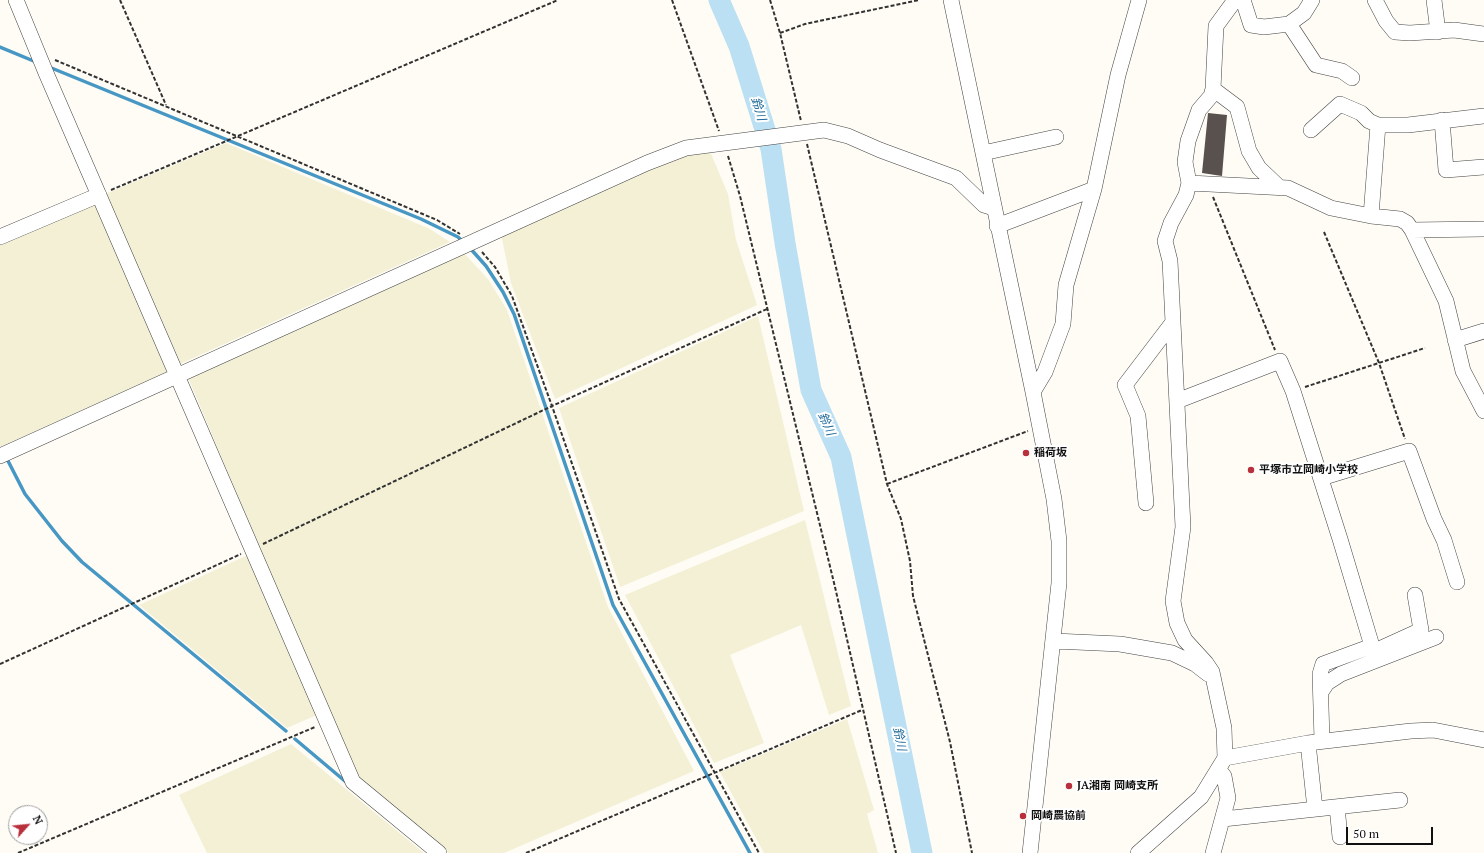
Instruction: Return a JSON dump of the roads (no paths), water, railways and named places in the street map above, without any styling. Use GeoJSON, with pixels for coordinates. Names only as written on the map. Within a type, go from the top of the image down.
{"type":"FeatureCollection","features":[{"type":"Feature","properties":{"kind":"street"},"geometry":{"type":"LineString","coordinates":[[16,0],[40,54],[46,73],[253,548],[353,782],[438,853]]}},
{"type":"Feature","properties":{"kind":"street"},"geometry":{"type":"LineString","coordinates":[[951,0],[997,226],[1033,392],[1054,499],[1059,541],[1060,583],[1030,853]]}},
{"type":"Feature","properties":{"kind":"street"},"geometry":{"type":"LineString","coordinates":[[1033,392],[1046,372],[1063,324],[1066,285],[1094,189],[1118,75],[1139,0]]}},
{"type":"Feature","properties":{"kind":"street"},"geometry":{"type":"LineString","coordinates":[[1213,853],[1228,798],[1222,764],[1224,728],[1214,680],[1206,662],[1185,640],[1177,623],[1173,601],[1183,527],[1170,261],[1165,241],[1171,223],[1186,195],[1189,183],[1185,162],[1188,141],[1199,110],[1211,96],[1213,89],[1216,26],[1235,0]]}},
{"type":"Feature","properties":{"kind":"street"},"geometry":{"type":"LineString","coordinates":[[1242,0],[1251,25],[1264,27],[1289,24],[1304,13],[1312,0]]}},
{"type":"Feature","properties":{"kind":"street"},"geometry":{"type":"LineString","coordinates":[[1375,0],[1386,21],[1395,32],[1438,32],[1454,30],[1484,34]]}},
{"type":"Feature","properties":{"kind":"street"},"geometry":{"type":"LineString","coordinates":[[1434,0],[1438,32]]}},
{"type":"Feature","properties":{"kind":"street"},"geometry":{"type":"LineString","coordinates":[[1289,24],[1316,65],[1342,71],[1352,78]]}},
{"type":"Feature","properties":{"kind":"street"},"geometry":{"type":"LineString","coordinates":[[1213,89],[1236,107],[1249,150],[1259,168],[1280,188]]}},
{"type":"Feature","properties":{"kind":"street"},"geometry":{"type":"LineString","coordinates":[[1311,130],[1340,104],[1361,113],[1369,122],[1378,125],[1408,125],[1484,116]]}},
{"type":"Feature","properties":{"kind":"street"},"geometry":{"type":"LineString","coordinates":[[1442,120],[1446,170],[1484,167]]}},
{"type":"Feature","properties":{"kind":"street"},"geometry":{"type":"LineString","coordinates":[[1371,216],[1378,125]]}},
{"type":"Feature","properties":{"kind":"street"},"geometry":{"type":"LineString","coordinates":[[0,456],[647,163],[686,148],[824,130],[848,136],[880,150],[956,178],[984,205],[994,208]]}},
{"type":"Feature","properties":{"kind":"street"},"geometry":{"type":"LineString","coordinates":[[983,153],[1056,137]]}},
{"type":"Feature","properties":{"kind":"street"},"geometry":{"type":"LineString","coordinates":[[1189,183],[1288,188],[1331,208],[1371,216],[1400,219],[1406,223],[1412,230],[1446,301],[1463,370],[1484,411]]}},
{"type":"Feature","properties":{"kind":"street"},"geometry":{"type":"LineString","coordinates":[[997,226],[1094,189]]}},
{"type":"Feature","properties":{"kind":"street"},"geometry":{"type":"LineString","coordinates":[[0,237],[99,195]]}},
{"type":"Feature","properties":{"kind":"street"},"geometry":{"type":"LineString","coordinates":[[1412,230],[1484,229]]}},
{"type":"Feature","properties":{"kind":"street"},"geometry":{"type":"LineString","coordinates":[[1146,503],[1138,416],[1126,385],[1173,322]]}},
{"type":"Feature","properties":{"kind":"street"},"geometry":{"type":"LineString","coordinates":[[1455,340],[1484,331]]}},
{"type":"Feature","properties":{"kind":"street"},"geometry":{"type":"LineString","coordinates":[[1177,401],[1280,361],[1293,391],[1372,646],[1377,650],[1421,630],[1415,595]]}},
{"type":"Feature","properties":{"kind":"street"},"geometry":{"type":"LineString","coordinates":[[1321,478],[1409,451],[1434,519],[1444,540],[1458,582]]}},
{"type":"Feature","properties":{"kind":"street"},"geometry":{"type":"LineString","coordinates":[[1321,692],[1326,683],[1341,674],[1436,637]]}},
{"type":"Feature","properties":{"kind":"street"},"geometry":{"type":"LineString","coordinates":[[1054,641],[1120,644],[1172,653],[1195,664],[1214,680]]}},
{"type":"Feature","properties":{"kind":"street"},"geometry":{"type":"LineString","coordinates":[[1315,809],[1315,742],[1321,692],[1320,674],[1323,664],[1372,646]]}},
{"type":"Feature","properties":{"kind":"street"},"geometry":{"type":"LineString","coordinates":[[1138,853],[1201,797],[1222,764],[1315,742],[1411,731],[1434,730],[1484,740]]}},
{"type":"Feature","properties":{"kind":"street"},"geometry":{"type":"LineString","coordinates":[[1223,819],[1400,800]]}},
{"type":"Feature","properties":{"kind":"street"},"geometry":{"type":"LineString","coordinates":[[1337,807],[1340,837]]}},
{"type":"Feature","properties":{"kind":"waterway","name":"鈴川"},"geometry":{"type":"LineString","coordinates":[[719,0],[739,46],[771,149],[785,243],[811,390],[841,457],[922,853]]}},
{"type":"Feature","properties":{"kind":"waterway"},"geometry":{"type":"LineString","coordinates":[[0,47],[36,62]]}},
{"type":"Feature","properties":{"kind":"waterway"},"geometry":{"type":"LineString","coordinates":[[49,67],[421,219],[458,237],[463,242]]}},
{"type":"Feature","properties":{"kind":"waterway"},"geometry":{"type":"LineString","coordinates":[[469,247],[486,266],[503,292],[514,314],[613,605],[750,853]]}},
{"type":"Feature","properties":{"kind":"waterway"},"geometry":{"type":"LineString","coordinates":[[6,457],[25,494],[62,541],[82,562],[286,731]]}},
{"type":"Feature","properties":{"kind":"waterway"},"geometry":{"type":"LineString","coordinates":[[295,739],[346,782]]}},
{"type":"Feature","properties":{"kind":"place","name":"稲荷坂"},"geometry":{"type":"Point","coordinates":[1026,453]}},
{"type":"Feature","properties":{"kind":"place","name":"平塚市立岡崎小学校"},"geometry":{"type":"Point","coordinates":[1251,470]}},
{"type":"Feature","properties":{"kind":"place","name":"JA湘南 岡崎支所"},"geometry":{"type":"Point","coordinates":[1069,786]}},
{"type":"Feature","properties":{"kind":"place","name":"岡崎農協前"},"geometry":{"type":"Point","coordinates":[1023,816]}}]}
